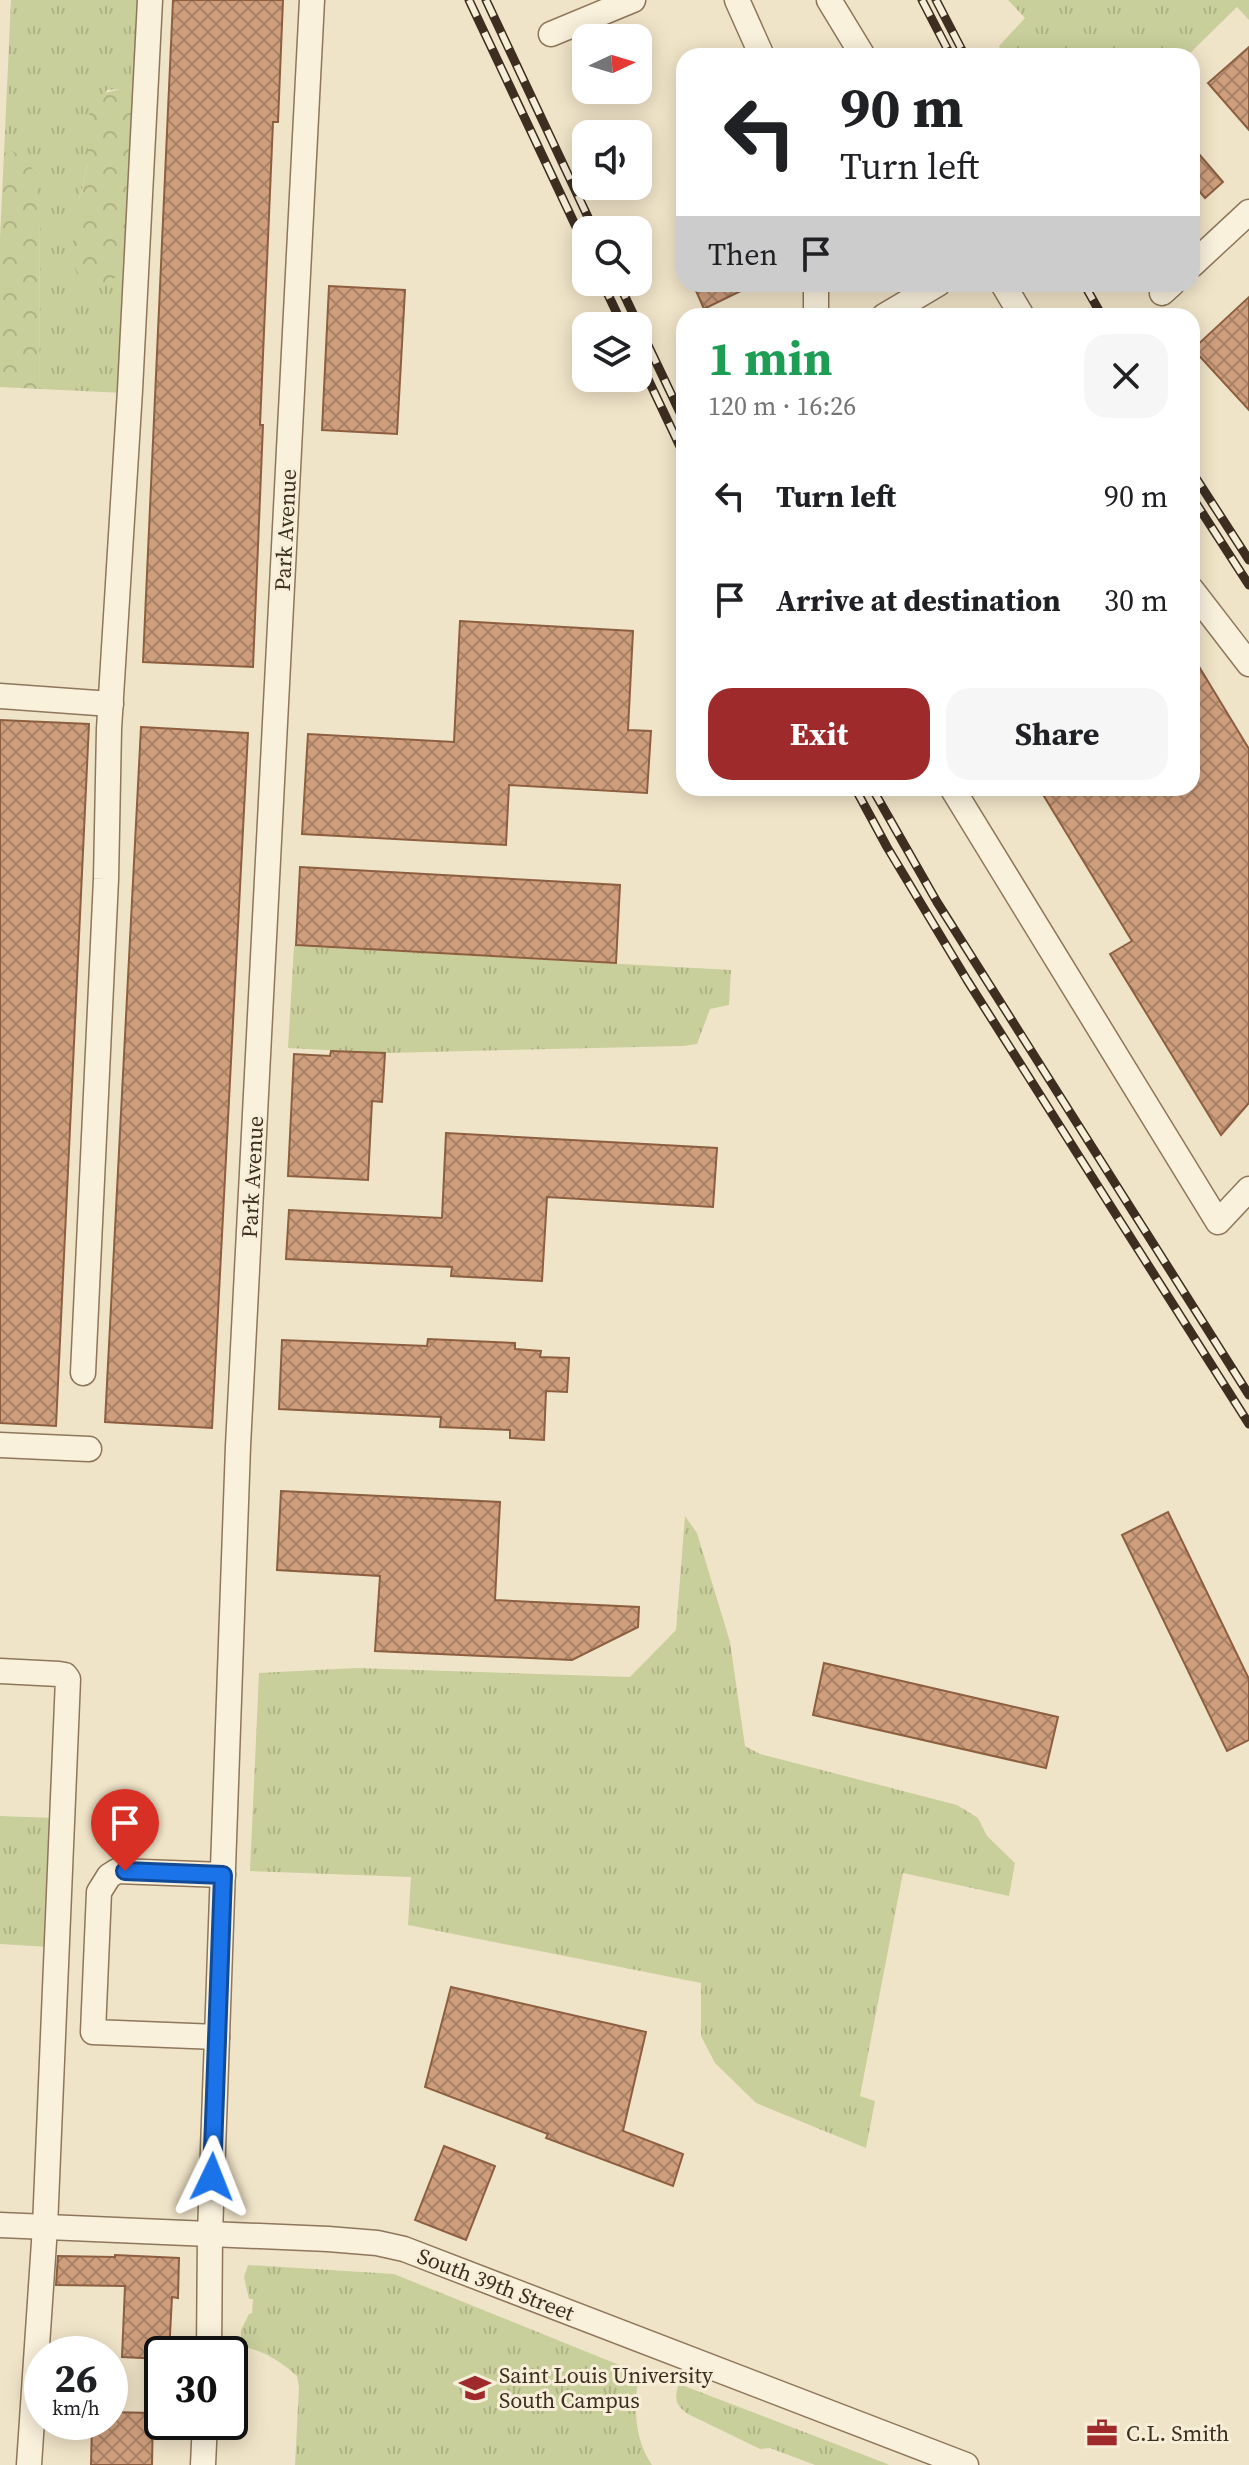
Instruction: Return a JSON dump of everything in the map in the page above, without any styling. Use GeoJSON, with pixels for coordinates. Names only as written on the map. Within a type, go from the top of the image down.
{"type":"FeatureCollection","features":[{"type":"Feature","properties":{"kind":"street"},"geometry":{"type":"LineString","coordinates":[[83,1373],[106,879],[108,743],[150,0]]}},
{"type":"Feature","properties":{"kind":"street","name":"Park Avenue"},"geometry":{"type":"LineString","coordinates":[[209,2336],[210,2234],[238,1446],[312,0]]}},
{"type":"Feature","properties":{"kind":"street"},"geometry":{"type":"LineString","coordinates":[[551,34],[633,0]]}},
{"type":"Feature","properties":{"kind":"street"},"geometry":{"type":"LineString","coordinates":[[737,0],[758,48]]}},
{"type":"Feature","properties":{"kind":"street"},"geometry":{"type":"LineString","coordinates":[[829,0],[858,48]]}},
{"type":"Feature","properties":{"kind":"street"},"geometry":{"type":"LineString","coordinates":[[1200,258],[1249,212]]}},
{"type":"Feature","properties":{"kind":"street"},"geometry":{"type":"LineString","coordinates":[[898,308],[924,292]]}},
{"type":"Feature","properties":{"kind":"street"},"geometry":{"type":"LineString","coordinates":[[1200,600],[1249,664]]}},
{"type":"Feature","properties":{"kind":"street"},"geometry":{"type":"LineString","coordinates":[[0,696],[111,704]]}},
{"type":"Feature","properties":{"kind":"street"},"geometry":{"type":"LineString","coordinates":[[957,796],[1218,1222],[1249,1189]]}},
{"type":"Feature","properties":{"kind":"street"},"geometry":{"type":"LineString","coordinates":[[0,1445],[89,1449]]}},
{"type":"Feature","properties":{"kind":"street"},"geometry":{"type":"LineString","coordinates":[[0,1671],[59,1674],[68,1679],[45,2227],[29,2465]]}},
{"type":"Feature","properties":{"kind":"street"},"geometry":{"type":"LineString","coordinates":[[217,2037],[93,2032],[99,1892],[109,1876],[117,1871],[223,1875]]}},
{"type":"Feature","properties":{"kind":"street","name":"South 39th Street"},"geometry":{"type":"LineString","coordinates":[[0,2225],[328,2239],[377,2243],[404,2249],[966,2465]]}},
{"type":"Feature","properties":{"kind":"street"},"geometry":{"type":"LineString","coordinates":[[203,2465],[204,2440]]}},
{"type":"Feature","properties":{"kind":"green space"},"geometry":{"type":"Polygon","coordinates":[[[11,0],[144,0],[140,84],[107,90],[88,118],[88,165],[79,199],[131,265],[124,393],[39,389],[40,215],[4,153],[11,0]]]}},
{"type":"Feature","properties":{"kind":"green space"},"geometry":{"type":"Polygon","coordinates":[[[1008,0],[1249,0],[1249,20],[1237,7],[1195,48],[1000,48],[1025,18],[1008,0]]]}},
{"type":"Feature","properties":{"kind":"green space"},"geometry":{"type":"Polygon","coordinates":[[[140,84],[131,265],[104,286],[84,285],[72,250],[79,199],[88,165],[88,118],[95,97],[140,84]]]}},
{"type":"Feature","properties":{"kind":"green space"},"geometry":{"type":"Polygon","coordinates":[[[12,151],[23,157],[36,174],[40,215],[39,389],[0,387],[0,237],[4,153],[12,151]]]}},
{"type":"Feature","properties":{"kind":"green space"},"geometry":{"type":"Polygon","coordinates":[[[294,946],[731,970],[729,1005],[710,1009],[697,1044],[683,1046],[385,1053],[288,1048],[294,946]]]}},
{"type":"Feature","properties":{"kind":"green space"},"geometry":{"type":"Polygon","coordinates":[[[685,1516],[697,1533],[730,1642],[745,1746],[760,1754],[957,1805],[978,1818],[987,1836],[1015,1863],[1009,1896],[903,1873],[860,2096],[875,2101],[866,2148],[756,2103],[715,2063],[701,2036],[701,1983],[408,1925],[411,1877],[250,1871],[259,1673],[356,1668],[630,1677],[676,1630],[685,1516]]]}},
{"type":"Feature","properties":{"kind":"green space"},"geometry":{"type":"Polygon","coordinates":[[[0,1816],[54,1818],[49,1947],[0,1944],[0,1816]]]}},
{"type":"Feature","properties":{"kind":"green space","name":"Saint Louis University South Campus"},"geometry":{"type":"Polygon","coordinates":[[[248,2265],[394,2274],[639,2373],[636,2420],[641,2443],[652,2465],[295,2465],[297,2376],[271,2357],[248,2348],[248,2336],[241,2336],[241,2330],[252,2313],[253,2299],[249,2299],[244,2277],[248,2265]]]}},
{"type":"Feature","properties":{"kind":"green space"},"geometry":{"type":"Polygon","coordinates":[[[679,2384],[889,2465],[815,2465],[770,2448],[760,2449],[684,2411],[677,2401],[679,2384]]]}},
{"type":"Feature","properties":{"kind":"building"},"geometry":{"type":"Polygon","coordinates":[[[173,0],[283,0],[278,122],[273,122],[253,667],[143,662],[173,0]]]}},
{"type":"Feature","properties":{"kind":"building"},"geometry":{"type":"Polygon","coordinates":[[[1249,47],[1249,130],[1208,83],[1249,47]]]}},
{"type":"Feature","properties":{"kind":"building"},"geometry":{"type":"Polygon","coordinates":[[[1200,155],[1223,182],[1205,198],[1200,192],[1200,155]]]}},
{"type":"Feature","properties":{"kind":"building"},"geometry":{"type":"Polygon","coordinates":[[[329,286],[405,290],[397,434],[322,430],[329,286]]]}},
{"type":"Feature","properties":{"kind":"building"},"geometry":{"type":"Polygon","coordinates":[[[697,292],[739,292],[706,308],[697,292]]]}},
{"type":"Feature","properties":{"kind":"building"},"geometry":{"type":"Polygon","coordinates":[[[1249,297],[1249,410],[1200,357],[1200,342],[1249,297]]]}},
{"type":"Feature","properties":{"kind":"building"},"geometry":{"type":"Polygon","coordinates":[[[460,621],[633,631],[628,730],[651,731],[647,793],[509,785],[506,845],[302,834],[308,734],[454,742],[460,621]]]}},
{"type":"Feature","properties":{"kind":"building"},"geometry":{"type":"Polygon","coordinates":[[[1200,668],[1249,749],[1249,1103],[1221,1135],[1110,954],[1132,941],[1044,796],[1200,796],[1200,668]]]}},
{"type":"Feature","properties":{"kind":"building"},"geometry":{"type":"Polygon","coordinates":[[[0,720],[89,724],[56,1426],[0,1423],[0,720]]]}},
{"type":"Feature","properties":{"kind":"building"},"geometry":{"type":"Polygon","coordinates":[[[141,727],[248,733],[212,1428],[105,1422],[141,727]]]}},
{"type":"Feature","properties":{"kind":"building"},"geometry":{"type":"Polygon","coordinates":[[[300,867],[620,885],[616,963],[296,945],[300,867]]]}},
{"type":"Feature","properties":{"kind":"building"},"geometry":{"type":"Polygon","coordinates":[[[331,1051],[385,1053],[382,1102],[372,1101],[368,1180],[288,1176],[294,1054],[330,1056],[331,1051]]]}},
{"type":"Feature","properties":{"kind":"building"},"geometry":{"type":"Polygon","coordinates":[[[446,1133],[717,1148],[713,1207],[547,1197],[542,1281],[451,1276],[452,1267],[286,1259],[289,1210],[442,1218],[446,1133]]]}},
{"type":"Feature","properties":{"kind":"building"},"geometry":{"type":"Polygon","coordinates":[[[428,1339],[515,1343],[515,1349],[541,1351],[540,1357],[569,1358],[567,1392],[546,1391],[544,1440],[510,1438],[510,1430],[440,1427],[441,1417],[279,1409],[282,1340],[427,1346],[428,1339]]]}},
{"type":"Feature","properties":{"kind":"building"},"geometry":{"type":"Polygon","coordinates":[[[281,1491],[500,1502],[495,1600],[639,1607],[638,1627],[572,1660],[375,1651],[380,1576],[277,1570],[281,1491]]]}},
{"type":"Feature","properties":{"kind":"building"},"geometry":{"type":"Polygon","coordinates":[[[1168,1512],[1249,1679],[1249,1740],[1227,1751],[1122,1535],[1168,1512]]]}},
{"type":"Feature","properties":{"kind":"building"},"geometry":{"type":"Polygon","coordinates":[[[824,1663],[1058,1717],[1046,1768],[813,1715],[824,1663]]]}},
{"type":"Feature","properties":{"kind":"building"},"geometry":{"type":"Polygon","coordinates":[[[451,1987],[646,2032],[623,2131],[683,2154],[673,2186],[546,2138],[548,2134],[425,2087],[451,1987]]]}},
{"type":"Feature","properties":{"kind":"building"},"geometry":{"type":"Polygon","coordinates":[[[444,2146],[495,2166],[466,2240],[415,2220],[444,2146]]]}},
{"type":"Feature","properties":{"kind":"building"},"geometry":{"type":"Polygon","coordinates":[[[58,2256],[179,2258],[178,2298],[172,2297],[170,2336],[144,2336],[144,2358],[128,2357],[128,2336],[123,2336],[125,2286],[56,2285],[58,2256]]]}},
{"type":"Feature","properties":{"kind":"building"},"geometry":{"type":"Polygon","coordinates":[[[128,2412],[144,2413],[144,2440],[152,2440],[152,2465],[91,2465],[92,2440],[128,2440],[128,2412]]]}},
{"type":"Feature","properties":{"kind":"railway"},"geometry":{"type":"LineString","coordinates":[[469,0],[572,218]]}},
{"type":"Feature","properties":{"kind":"railway"},"geometry":{"type":"LineString","coordinates":[[486,0],[587,216]]}},
{"type":"Feature","properties":{"kind":"railway"},"geometry":{"type":"LineString","coordinates":[[922,0],[947,48]]}},
{"type":"Feature","properties":{"kind":"railway"},"geometry":{"type":"LineString","coordinates":[[936,0],[961,48]]}},
{"type":"Feature","properties":{"kind":"railway"},"geometry":{"type":"LineString","coordinates":[[1088,292],[1098,308]]}},
{"type":"Feature","properties":{"kind":"railway"},"geometry":{"type":"LineString","coordinates":[[609,296],[616,312]]}},
{"type":"Feature","properties":{"kind":"railway"},"geometry":{"type":"LineString","coordinates":[[625,296],[676,404]]}},
{"type":"Feature","properties":{"kind":"railway"},"geometry":{"type":"LineString","coordinates":[[652,388],[676,438]]}},
{"type":"Feature","properties":{"kind":"railway"},"geometry":{"type":"LineString","coordinates":[[1200,484],[1249,560]]}},
{"type":"Feature","properties":{"kind":"railway"},"geometry":{"type":"LineString","coordinates":[[1200,509],[1249,585]]}},
{"type":"Feature","properties":{"kind":"railway"},"geometry":{"type":"LineString","coordinates":[[859,796],[967,980],[1249,1424]]}},
{"type":"Feature","properties":{"kind":"railway"},"geometry":{"type":"LineString","coordinates":[[877,796],[937,902],[1249,1395]]}},
{"type":"Feature","properties":{"kind":"place","name":"Saint Louis University South Campus"},"geometry":{"type":"Point","coordinates":[475,2388]}},
{"type":"Feature","properties":{"kind":"place","name":"C.L. Smith"},"geometry":{"type":"Point","coordinates":[1102,2433]}},
{"type":"Feature","properties":{"kind":"route"},"geometry":{"type":"LineString","coordinates":[[125,1871],[223,1875],[212,2177]]}}]}
